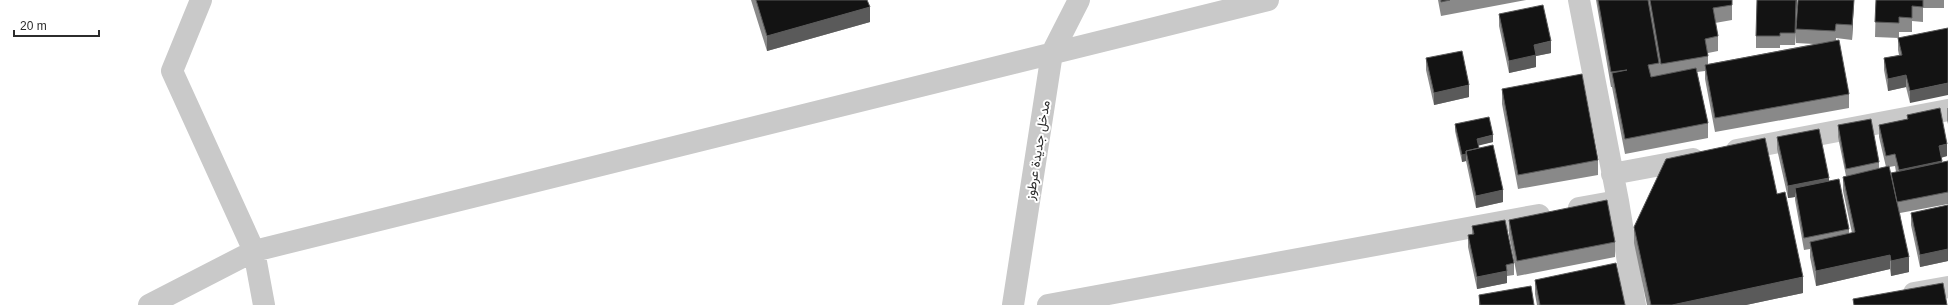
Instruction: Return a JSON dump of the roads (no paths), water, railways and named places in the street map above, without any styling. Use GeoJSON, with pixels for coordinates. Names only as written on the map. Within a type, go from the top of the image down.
{"type":"FeatureCollection","features":[{"type":"Feature","properties":{"kind":"street"},"geometry":{"type":"LineString","coordinates":[[201,0],[172,72],[254,251],[264,305]]}},
{"type":"Feature","properties":{"kind":"street","name":"مدخل جديدة عرطوز"},"geometry":{"type":"LineString","coordinates":[[1013,305],[1052,53],[1078,0]]}},
{"type":"Feature","properties":{"kind":"street"},"geometry":{"type":"LineString","coordinates":[[149,305],[254,251],[1268,0]]}},
{"type":"Feature","properties":{"kind":"street"},"geometry":{"type":"LineString","coordinates":[[1579,0],[1618,201],[1635,305]]}},
{"type":"Feature","properties":{"kind":"street"},"geometry":{"type":"LineString","coordinates":[[1612,174],[1948,110]]}},
{"type":"Feature","properties":{"kind":"street"},"geometry":{"type":"LineString","coordinates":[[1048,305],[1618,201]]}},
{"type":"Feature","properties":{"kind":"street"},"geometry":{"type":"LineString","coordinates":[[1896,297],[1948,287]]}}]}
